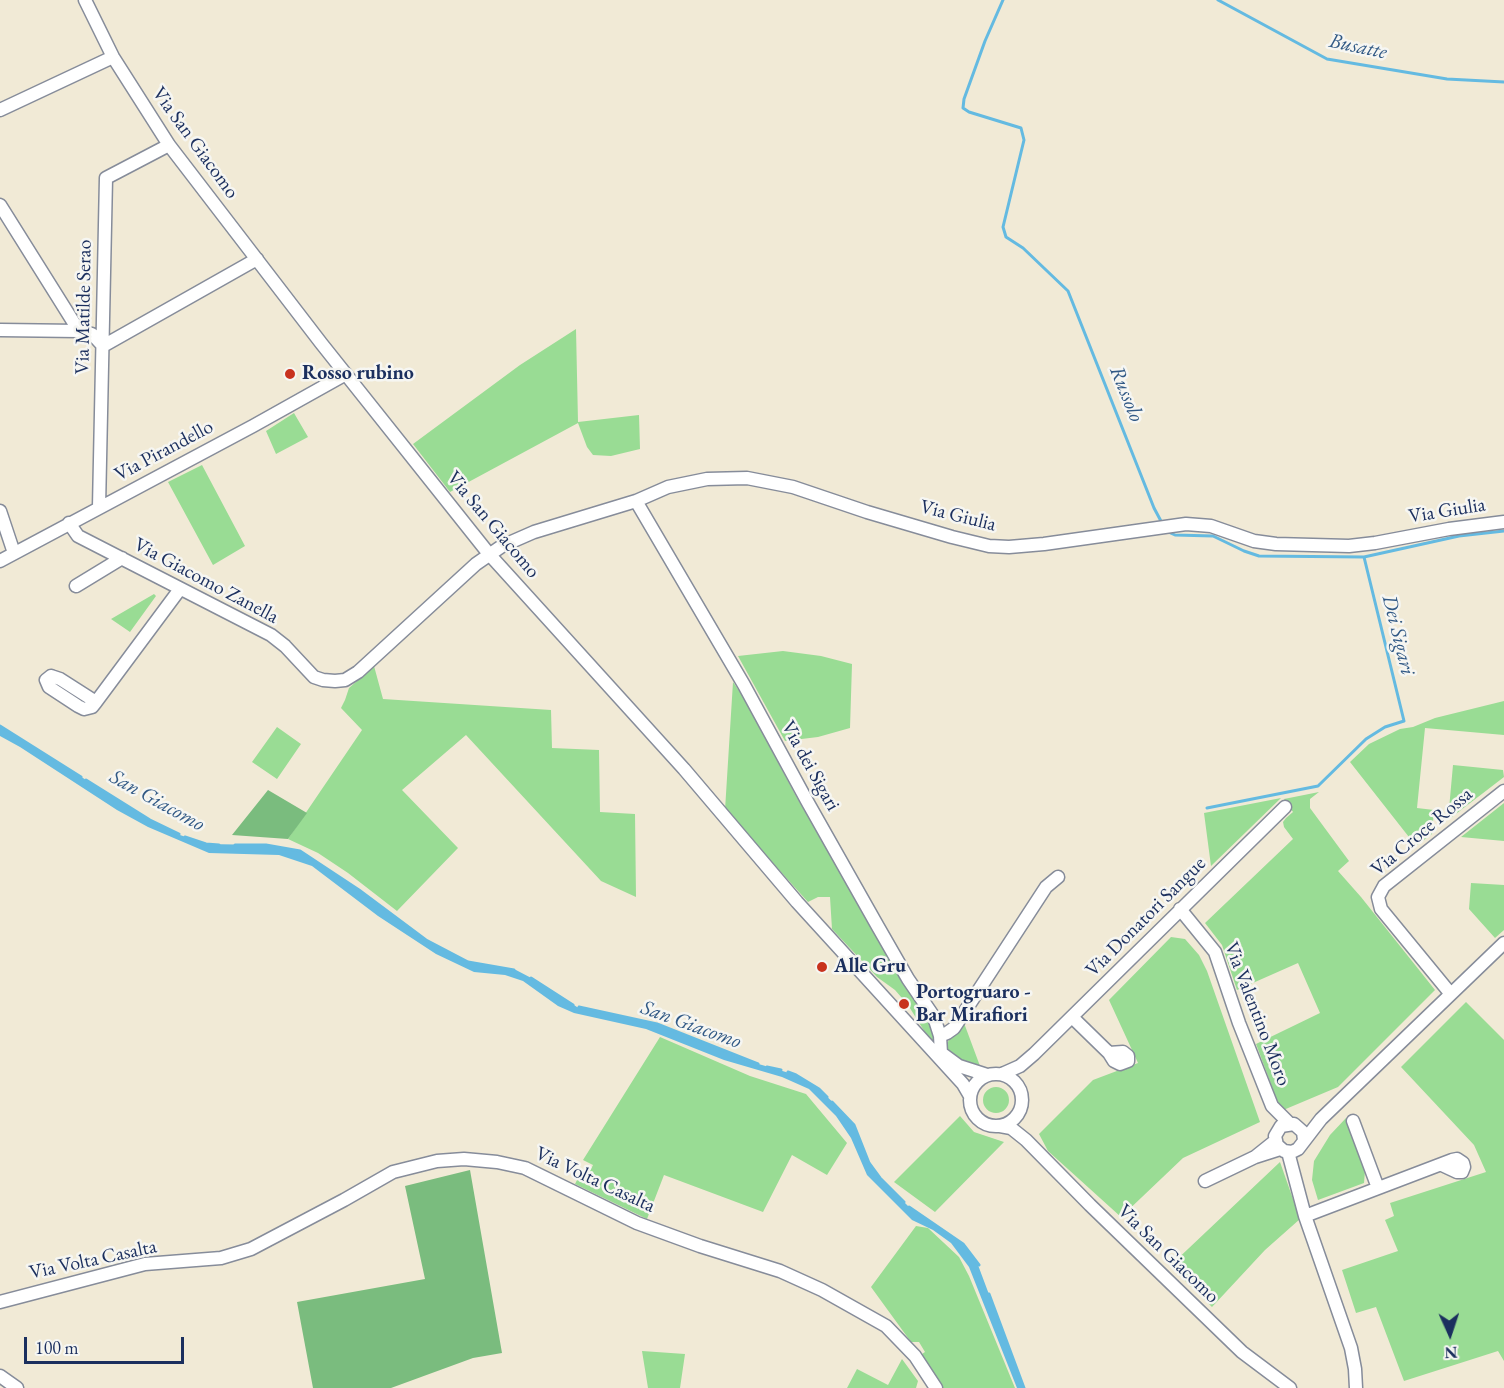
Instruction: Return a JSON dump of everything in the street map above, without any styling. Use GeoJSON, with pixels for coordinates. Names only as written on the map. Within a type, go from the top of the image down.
{"type":"FeatureCollection","features":[{"type":"Feature","properties":{"kind":"street","name":"Via San Giacomo"},"geometry":{"type":"LineString","coordinates":[[85,0],[113,57],[169,145],[489,554],[684,769],[797,902],[963,1084],[970,1096]]}},
{"type":"Feature","properties":{"kind":"street"},"geometry":{"type":"LineString","coordinates":[[0,110],[113,57]]}},
{"type":"Feature","properties":{"kind":"street","name":"Via Matilde Serao"},"geometry":{"type":"LineString","coordinates":[[99,507],[106,178],[169,145]]}},
{"type":"Feature","properties":{"kind":"street"},"geometry":{"type":"LineString","coordinates":[[0,205],[79,331]]}},
{"type":"Feature","properties":{"kind":"street"},"geometry":{"type":"LineString","coordinates":[[0,330],[79,331],[92,334],[103,346],[257,259]]}},
{"type":"Feature","properties":{"kind":"street","name":"Via Pirandello"},"geometry":{"type":"LineString","coordinates":[[0,561],[263,421],[346,374]]}},
{"type":"Feature","properties":{"kind":"street","name":"Via Giulia"},"geometry":{"type":"LineString","coordinates":[[489,554],[534,532],[636,501],[668,486],[733,477],[793,487],[867,512],[989,546],[1027,546],[1186,524],[1210,526],[1254,541],[1326,546],[1375,543],[1449,529],[1504,522]]}},
{"type":"Feature","properties":{"kind":"street","name":"Via dei Sigari"},"geometry":{"type":"LineString","coordinates":[[636,501],[744,685],[908,979],[934,1017],[940,1036],[941,1053]]}},
{"type":"Feature","properties":{"kind":"street"},"geometry":{"type":"LineString","coordinates":[[0,511],[14,553]]}},
{"type":"Feature","properties":{"kind":"street","name":"Via Giacomo Zanella"},"geometry":{"type":"LineString","coordinates":[[69,523],[78,536],[270,635],[285,646],[314,677],[323,680],[345,680],[358,672],[489,554]]}},
{"type":"Feature","properties":{"kind":"street"},"geometry":{"type":"LineString","coordinates":[[76,586],[122,558]]}},
{"type":"Feature","properties":{"kind":"street"},"geometry":{"type":"LineString","coordinates":[[96,702],[180,589]]}},
{"type":"Feature","properties":{"kind":"street","name":"Via Croce Rossa"},"geometry":{"type":"LineString","coordinates":[[1450,993],[1381,909],[1378,897],[1384,886],[1504,791]]}},
{"type":"Feature","properties":{"kind":"street","name":"Via Donatori Sangue"},"geometry":{"type":"LineString","coordinates":[[1002,1074],[1020,1066],[1034,1054],[1285,807]]}},
{"type":"Feature","properties":{"kind":"street"},"geometry":{"type":"LineString","coordinates":[[940,1036],[954,1028],[1046,887],[1058,877]]}},
{"type":"Feature","properties":{"kind":"street","name":"Via Valentino Moro"},"geometry":{"type":"LineString","coordinates":[[1180,909],[1215,952],[1239,1023],[1272,1106],[1272,1118],[1287,1144],[1305,1216],[1351,1348],[1356,1388]]}},
{"type":"Feature","properties":{"kind":"street"},"geometry":{"type":"LineString","coordinates":[[1205,1181],[1315,1129],[1321,1119],[1504,943]]}},
{"type":"Feature","properties":{"kind":"street"},"geometry":{"type":"LineString","coordinates":[[1072,1017],[1109,1053]]}},
{"type":"Feature","properties":{"kind":"street","name":"Via San Giacomo"},"geometry":{"type":"LineString","coordinates":[[919,1038],[959,1066],[987,1075]]}},
{"type":"Feature","properties":{"kind":"street","name":"Via Donatori Sangue"},"geometry":{"type":"LineString","coordinates":[[1020,1090],[1034,1054]]}},
{"type":"Feature","properties":{"kind":"street"},"geometry":{"type":"LineString","coordinates":[[1002,1074],[1014,1080],[1023,1101],[1021,1110],[1015,1119],[1000,1126],[988,1125],[975,1116],[971,1108],[970,1096],[975,1084],[987,1075],[1002,1074]]}},
{"type":"Feature","properties":{"kind":"street","name":"Via Valentino Moro"},"geometry":{"type":"LineString","coordinates":[[1272,1106],[1293,1124]]}},
{"type":"Feature","properties":{"kind":"street"},"geometry":{"type":"LineString","coordinates":[[1021,1110],[1026,1140]]}},
{"type":"Feature","properties":{"kind":"street"},"geometry":{"type":"LineString","coordinates":[[1287,1144],[1281,1126],[1321,1119]]}},
{"type":"Feature","properties":{"kind":"street"},"geometry":{"type":"LineString","coordinates":[[1353,1120],[1378,1188]]}},
{"type":"Feature","properties":{"kind":"street"},"geometry":{"type":"LineString","coordinates":[[1287,1144],[1303,1132],[1293,1124]]}},
{"type":"Feature","properties":{"kind":"street","name":"Via San Giacomo"},"geometry":{"type":"LineString","coordinates":[[1000,1126],[1011,1128],[1026,1140],[1242,1352],[1290,1388]]}},
{"type":"Feature","properties":{"kind":"street","name":"Via Volta Casalta"},"geometry":{"type":"LineString","coordinates":[[0,1302],[145,1264],[221,1258],[251,1249],[393,1172],[437,1161],[497,1162],[525,1168],[637,1223],[780,1271],[863,1311],[886,1326],[903,1342],[936,1388]]}},
{"type":"Feature","properties":{"kind":"street"},"geometry":{"type":"LineString","coordinates":[[1305,1216],[1442,1165]]}},
{"type":"Feature","properties":{"kind":"street"},"geometry":{"type":"LineString","coordinates":[[0,1376],[17,1388]]}},
{"type":"Feature","properties":{"kind":"green space"},"geometry":{"type":"Polygon","coordinates":[[[576,329],[578,422],[639,415],[640,449],[611,456],[593,455],[587,447],[578,423],[450,492],[413,444],[520,365],[576,329]]]}},
{"type":"Feature","properties":{"kind":"green space"},"geometry":{"type":"Polygon","coordinates":[[[294,413],[308,437],[276,454],[266,431],[294,413]]]}},
{"type":"Feature","properties":{"kind":"green space"},"geometry":{"type":"Polygon","coordinates":[[[202,465],[245,546],[213,565],[168,482],[202,465]]]}},
{"type":"Feature","properties":{"kind":"green space"},"geometry":{"type":"Polygon","coordinates":[[[154,594],[156,596],[130,632],[111,619],[154,594]]]}},
{"type":"Feature","properties":{"kind":"green space"},"geometry":{"type":"Polygon","coordinates":[[[783,651],[821,656],[852,664],[850,728],[818,737],[785,741],[738,656],[783,651]]]}},
{"type":"Feature","properties":{"kind":"green space"},"geometry":{"type":"Polygon","coordinates":[[[374,666],[383,699],[551,710],[552,748],[599,750],[600,812],[635,814],[636,897],[601,881],[466,735],[402,790],[458,848],[397,911],[318,853],[288,839],[362,730],[341,708],[349,688],[374,666]]]}},
{"type":"Feature","properties":{"kind":"green space"},"geometry":{"type":"Polygon","coordinates":[[[733,682],[905,985],[930,1021],[935,1042],[928,1037],[908,1005],[895,990],[877,977],[832,929],[830,897],[818,897],[808,902],[725,810],[733,682]]]}},
{"type":"Feature","properties":{"kind":"green space"},"geometry":{"type":"Polygon","coordinates":[[[1504,701],[1504,735],[1425,728],[1417,808],[1434,810],[1432,834],[1416,846],[1350,762],[1369,744],[1400,729],[1504,701]]]}},
{"type":"Feature","properties":{"kind":"green space"},"geometry":{"type":"Polygon","coordinates":[[[277,727],[301,744],[277,779],[252,762],[277,727]]]}},
{"type":"Feature","properties":{"kind":"green space"},"geometry":{"type":"Polygon","coordinates":[[[1453,765],[1503,770],[1504,777],[1448,820],[1453,765]]]}},
{"type":"Feature","properties":{"kind":"green space"},"geometry":{"type":"Polygon","coordinates":[[[268,790],[307,813],[288,839],[232,835],[268,790]]]}},
{"type":"Feature","properties":{"kind":"green space"},"geometry":{"type":"Polygon","coordinates":[[[1319,792],[1310,799],[1310,808],[1349,861],[1338,871],[1435,990],[1338,1087],[1281,1111],[1256,1044],[1320,1013],[1298,963],[1237,990],[1222,945],[1205,923],[1293,839],[1284,827],[1283,822],[1293,812],[1284,799],[1319,792]]]}},
{"type":"Feature","properties":{"kind":"green space"},"geometry":{"type":"Polygon","coordinates":[[[1281,798],[1211,866],[1204,813],[1281,798]]]}},
{"type":"Feature","properties":{"kind":"green space"},"geometry":{"type":"Polygon","coordinates":[[[1504,803],[1504,841],[1461,837],[1504,803]]]}},
{"type":"Feature","properties":{"kind":"green space"},"geometry":{"type":"Polygon","coordinates":[[[1471,883],[1504,885],[1504,930],[1495,938],[1469,909],[1471,883]]]}},
{"type":"Feature","properties":{"kind":"green space"},"geometry":{"type":"Polygon","coordinates":[[[1171,937],[1185,939],[1199,955],[1207,971],[1260,1122],[1183,1158],[1121,1217],[1048,1151],[1039,1134],[1093,1080],[1138,1063],[1109,1000],[1171,937]]]}},
{"type":"Feature","properties":{"kind":"green space"},"geometry":{"type":"Polygon","coordinates":[[[1466,1002],[1504,1040],[1504,1361],[1498,1351],[1404,1381],[1376,1307],[1356,1313],[1342,1270],[1398,1251],[1385,1220],[1394,1216],[1390,1203],[1486,1172],[1474,1145],[1401,1067],[1466,1002]]]}},
{"type":"Feature","properties":{"kind":"green space"},"geometry":{"type":"Polygon","coordinates":[[[964,1023],[980,1066],[972,1067],[967,1064],[948,1052],[945,1045],[964,1023]]]}},
{"type":"Feature","properties":{"kind":"green space"},"geometry":{"type":"Polygon","coordinates":[[[660,1037],[750,1076],[806,1094],[847,1143],[827,1175],[792,1155],[763,1212],[664,1175],[647,1219],[575,1184],[581,1172],[588,1175],[593,1165],[583,1160],[660,1037]]]}},
{"type":"Feature","properties":{"kind":"green space"},"geometry":{"type":"Polygon","coordinates":[[[996,1087],[1005,1091],[1009,1100],[1005,1109],[996,1113],[987,1109],[983,1100],[987,1091],[996,1087]]]}},
{"type":"Feature","properties":{"kind":"green space"},"geometry":{"type":"Polygon","coordinates":[[[960,1116],[974,1132],[1004,1142],[935,1212],[894,1182],[960,1116]]]}},
{"type":"Feature","properties":{"kind":"green space"},"geometry":{"type":"Polygon","coordinates":[[[1346,1118],[1365,1171],[1364,1183],[1318,1200],[1312,1180],[1314,1161],[1330,1135],[1346,1118]]]}},
{"type":"Feature","properties":{"kind":"green space"},"geometry":{"type":"Polygon","coordinates":[[[1280,1162],[1300,1219],[1265,1250],[1212,1307],[1170,1266],[1280,1162]]]}},
{"type":"Feature","properties":{"kind":"green space"},"geometry":{"type":"Polygon","coordinates":[[[470,1170],[502,1353],[473,1358],[391,1388],[313,1388],[297,1302],[425,1279],[405,1186],[470,1170]]]}},
{"type":"Feature","properties":{"kind":"green space"},"geometry":{"type":"Polygon","coordinates":[[[916,1226],[928,1228],[959,1257],[1015,1388],[942,1388],[929,1369],[922,1354],[925,1352],[919,1342],[911,1342],[871,1287],[916,1226]]]}},
{"type":"Feature","properties":{"kind":"green space"},"geometry":{"type":"Polygon","coordinates":[[[642,1351],[685,1354],[680,1388],[648,1388],[642,1351]]]}},
{"type":"Feature","properties":{"kind":"green space"},"geometry":{"type":"Polygon","coordinates":[[[902,1359],[918,1381],[916,1388],[847,1388],[857,1369],[888,1385],[902,1359]]]}},
{"type":"Feature","properties":{"kind":"water"},"geometry":{"type":"Polygon","coordinates":[[[0,726],[150,820],[180,835],[206,844],[266,845],[303,852],[426,940],[468,962],[516,970],[577,1007],[657,1024],[745,1060],[796,1075],[819,1089],[854,1125],[869,1163],[880,1178],[912,1210],[963,1244],[978,1265],[1024,1388],[1017,1388],[969,1267],[951,1243],[933,1230],[912,1220],[867,1175],[851,1138],[836,1116],[809,1089],[782,1077],[724,1060],[646,1029],[574,1013],[558,1006],[523,981],[505,975],[474,972],[436,954],[378,916],[312,866],[279,855],[209,853],[148,827],[0,736],[0,726]]]}},
{"type":"Feature","properties":{"kind":"waterway","name":"Russolo"},"geometry":{"type":"LineString","coordinates":[[1003,0],[985,41],[964,99],[963,108],[969,112],[1021,128],[1024,140],[1003,227],[1006,237],[1023,248],[1068,291],[1162,523]]}},
{"type":"Feature","properties":{"kind":"waterway","name":"Busatte"},"geometry":{"type":"LineString","coordinates":[[1218,0],[1327,59],[1447,79],[1504,82]]}},
{"type":"Feature","properties":{"kind":"waterway","name":"Russolo"},"geometry":{"type":"LineString","coordinates":[[1166,531],[1175,535],[1213,536],[1259,556],[1364,557],[1459,536],[1504,531]]}},
{"type":"Feature","properties":{"kind":"waterway","name":"Dei Sigari"},"geometry":{"type":"LineString","coordinates":[[1207,808],[1318,786],[1366,739],[1385,727],[1404,721],[1364,557]]}},
{"type":"Feature","properties":{"kind":"waterway","name":"San Giacomo"},"geometry":{"type":"LineString","coordinates":[[0,726],[81,777]]}},
{"type":"Feature","properties":{"kind":"waterway","name":"San Giacomo"},"geometry":{"type":"LineString","coordinates":[[86,780],[150,820],[179,834]]}},
{"type":"Feature","properties":{"kind":"waterway","name":"San Giacomo"},"geometry":{"type":"LineString","coordinates":[[185,837],[206,844],[219,845]]}},
{"type":"Feature","properties":{"kind":"waterway","name":"San Giacomo"},"geometry":{"type":"LineString","coordinates":[[235,845],[266,845],[300,851],[359,890],[426,940],[468,962],[514,970]]}},
{"type":"Feature","properties":{"kind":"waterway","name":"San Giacomo"},"geometry":{"type":"LineString","coordinates":[[531,978],[573,1005]]}},
{"type":"Feature","properties":{"kind":"waterway","name":"San Giacomo"},"geometry":{"type":"LineString","coordinates":[[579,1007],[657,1024],[758,1064]]}},
{"type":"Feature","properties":{"kind":"waterway","name":"San Giacomo"},"geometry":{"type":"LineString","coordinates":[[767,1067],[781,1070]]}},
{"type":"Feature","properties":{"kind":"waterway","name":"San Giacomo"},"geometry":{"type":"LineString","coordinates":[[788,1072],[819,1089],[827,1097]]}},
{"type":"Feature","properties":{"kind":"waterway","name":"San Giacomo"},"geometry":{"type":"LineString","coordinates":[[832,1102],[854,1125],[869,1163],[880,1178],[904,1202]]}},
{"type":"Feature","properties":{"kind":"waterway","name":"San Giacomo"},"geometry":{"type":"LineString","coordinates":[[909,1207],[963,1244],[979,1265]]}},
{"type":"Feature","properties":{"kind":"waterway","name":"San Giacomo"},"geometry":{"type":"LineString","coordinates":[[989,1294],[1024,1388]]}},
{"type":"Feature","properties":{"kind":"place","name":"Rosso rubino"},"geometry":{"type":"Point","coordinates":[290,374]}},
{"type":"Feature","properties":{"kind":"place","name":"Alle Gru"},"geometry":{"type":"Point","coordinates":[822,967]}},
{"type":"Feature","properties":{"kind":"place","name":"Portogruaro - Bar Mirafiori"},"geometry":{"type":"Point","coordinates":[904,1004]}}]}
